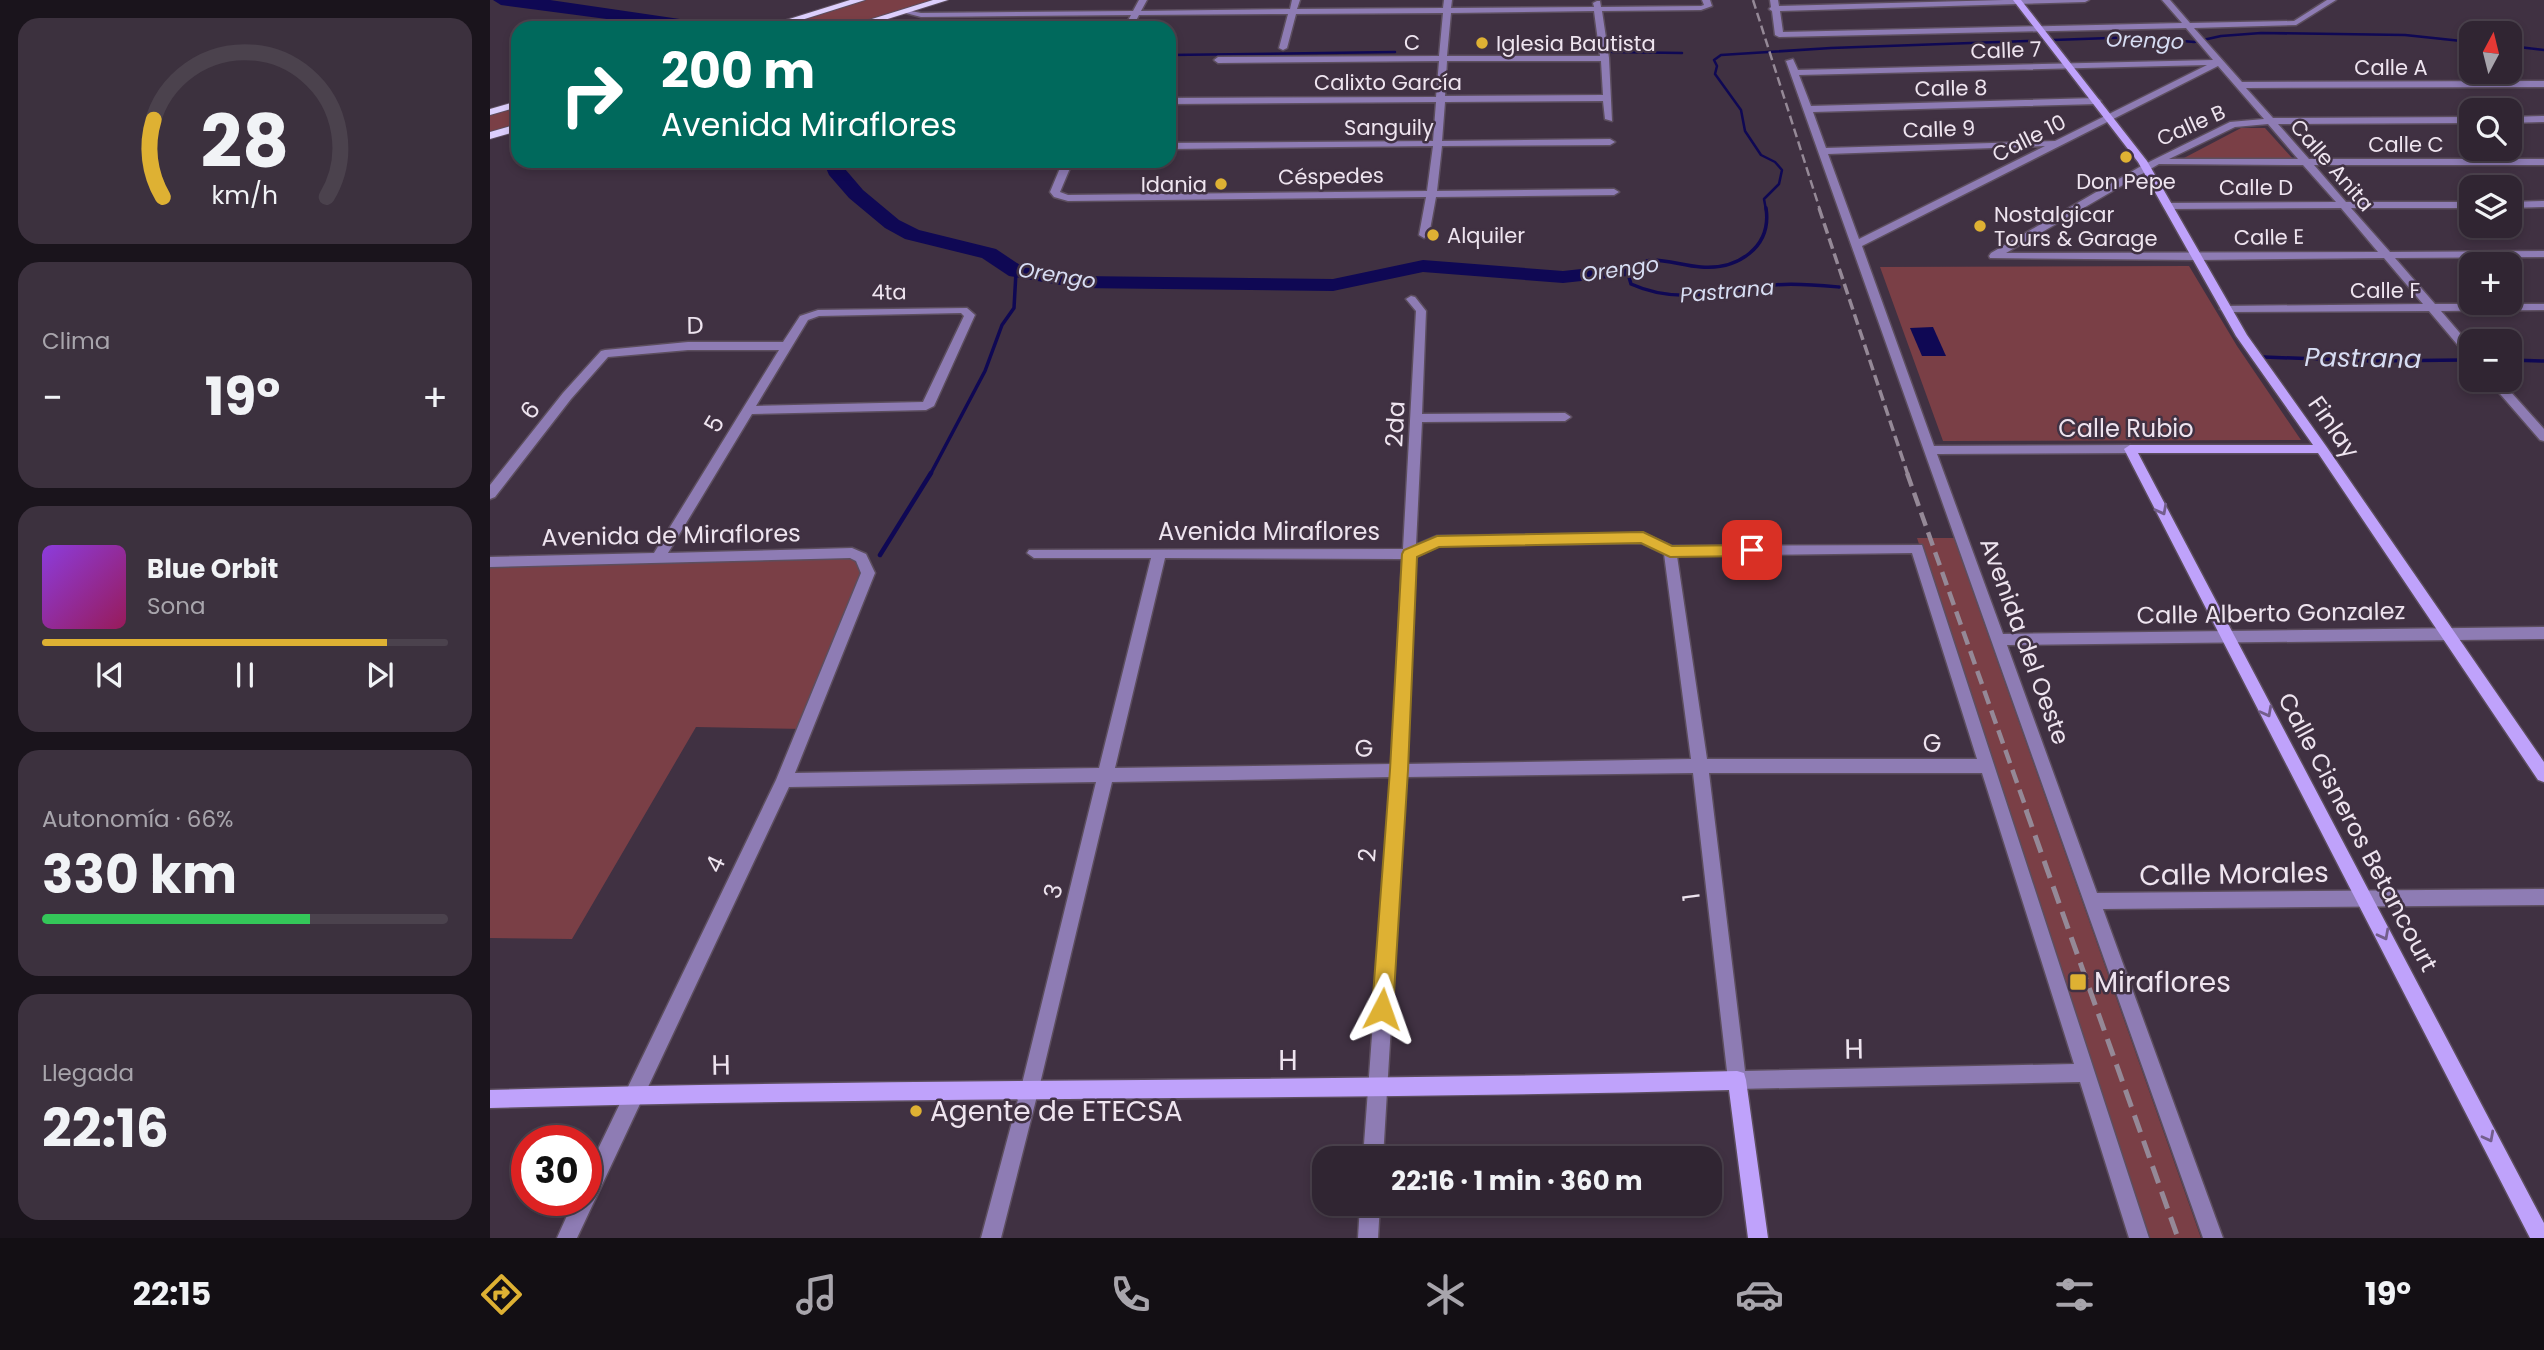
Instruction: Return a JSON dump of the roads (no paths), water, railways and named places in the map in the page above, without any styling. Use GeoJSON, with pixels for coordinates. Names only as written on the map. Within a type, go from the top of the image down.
{"type":"FeatureCollection","features":[{"type":"Feature","properties":{"kind":"main road"},"geometry":{"type":"LineString","coordinates":[[789,21],[860,0]]}},
{"type":"Feature","properties":{"kind":"main road"},"geometry":{"type":"LineString","coordinates":[[873,21],[943,0]]}},
{"type":"Feature","properties":{"kind":"main road"},"geometry":{"type":"LineString","coordinates":[[490,112],[511,106]]}},
{"type":"Feature","properties":{"kind":"main road"},"geometry":{"type":"LineString","coordinates":[[490,136],[511,129]]}},
{"type":"Feature","properties":{"kind":"street"},"geometry":{"type":"LineString","coordinates":[[1132,21],[1143,0]]}},
{"type":"Feature","properties":{"kind":"street"},"geometry":{"type":"LineString","coordinates":[[1283,48],[1296,0]]}},
{"type":"Feature","properties":{"kind":"street"},"geometry":{"type":"LineString","coordinates":[[2085,0],[1774,5],[1779,35],[2042,32],[2186,24],[2296,23],[2332,0]]}},
{"type":"Feature","properties":{"kind":"street","name":"Calle Anita"},"geometry":{"type":"LineString","coordinates":[[2166,0],[2459,339]]}},
{"type":"Feature","properties":{"kind":"street","name":"Finlay"},"geometry":{"type":"LineString","coordinates":[[2018,1],[2109,118],[2148,163],[2168,206],[2225,309],[2544,775]]}},
{"type":"Feature","properties":{"kind":"street"},"geometry":{"type":"LineString","coordinates":[[906,12],[920,15],[1137,13],[1447,5],[1706,4]]}},
{"type":"Feature","properties":{"kind":"street"},"geometry":{"type":"LineString","coordinates":[[1424,236],[1439,145],[1447,5]]}},
{"type":"Feature","properties":{"kind":"street"},"geometry":{"type":"LineString","coordinates":[[1597,5],[1605,58],[1609,119]]}},
{"type":"Feature","properties":{"kind":"street","name":"C"},"geometry":{"type":"LineString","coordinates":[[1218,60],[1605,58]]}},
{"type":"Feature","properties":{"kind":"street","name":"Calle 7"},"geometry":{"type":"LineString","coordinates":[[1792,67],[2219,62]]}},
{"type":"Feature","properties":{"kind":"street","name":"Calle 10"},"geometry":{"type":"LineString","coordinates":[[1856,245],[2219,62]]}},
{"type":"Feature","properties":{"kind":"street","name":"Avenida del Oeste"},"geometry":{"type":"LineString","coordinates":[[1792,67],[2213,1238]]}},
{"type":"Feature","properties":{"kind":"street","name":"Calle A"},"geometry":{"type":"LineString","coordinates":[[2238,85],[2544,83]]}},
{"type":"Feature","properties":{"kind":"street","name":"Calixto García"},"geometry":{"type":"LineString","coordinates":[[1176,101],[1608,98]]}},
{"type":"Feature","properties":{"kind":"street","name":"Calle 8"},"geometry":{"type":"LineString","coordinates":[[1807,109],[2096,101]]}},
{"type":"Feature","properties":{"kind":"street"},"geometry":{"type":"LineString","coordinates":[[2522,120],[2544,119]]}},
{"type":"Feature","properties":{"kind":"street","name":"Calle B"},"geometry":{"type":"LineString","coordinates":[[1994,256],[2148,163],[2233,124],[2269,121],[2459,120]]}},
{"type":"Feature","properties":{"kind":"street","name":"Sanguily"},"geometry":{"type":"LineString","coordinates":[[1176,146],[1610,142]]}},
{"type":"Feature","properties":{"kind":"street","name":"Calle 9"},"geometry":{"type":"LineString","coordinates":[[1822,151],[2057,143]]}},
{"type":"Feature","properties":{"kind":"street","name":"Calle C"},"geometry":{"type":"LineString","coordinates":[[2148,163],[2544,162]]}},
{"type":"Feature","properties":{"kind":"street","name":"Céspedes"},"geometry":{"type":"LineString","coordinates":[[1065,168],[1056,186],[1057,195],[1068,198],[1614,192]]}},
{"type":"Feature","properties":{"kind":"street"},"geometry":{"type":"LineString","coordinates":[[2522,205],[2544,204]]}},
{"type":"Feature","properties":{"kind":"street","name":"Calle D"},"geometry":{"type":"LineString","coordinates":[[2168,206],[2459,205]]}},
{"type":"Feature","properties":{"kind":"street","name":"Calle E"},"geometry":{"type":"LineString","coordinates":[[1994,256],[2544,254]]}},
{"type":"Feature","properties":{"kind":"street","name":"2da"},"geometry":{"type":"LineString","coordinates":[[1410,554],[1421,311],[1412,299]]}},
{"type":"Feature","properties":{"kind":"street","name":"Calle F"},"geometry":{"type":"LineString","coordinates":[[2225,309],[2544,307]]}},
{"type":"Feature","properties":{"kind":"street","name":"4ta"},"geometry":{"type":"LineString","coordinates":[[747,410],[926,405],[930,403],[970,315],[967,312],[811,314]]}},
{"type":"Feature","properties":{"kind":"street","name":"5"},"geometry":{"type":"LineString","coordinates":[[657,559],[786,346],[804,318],[811,314]]}},
{"type":"Feature","properties":{"kind":"street","name":"D"},"geometry":{"type":"LineString","coordinates":[[605,354],[688,346],[786,346]]}},
{"type":"Feature","properties":{"kind":"street","name":"6"},"geometry":{"type":"LineString","coordinates":[[490,494],[567,396],[605,354]]}},
{"type":"Feature","properties":{"kind":"street"},"geometry":{"type":"LineString","coordinates":[[2505,392],[2544,437]]}},
{"type":"Feature","properties":{"kind":"street"},"geometry":{"type":"LineString","coordinates":[[1416,418],[1565,416]]}},
{"type":"Feature","properties":{"kind":"street","name":"Calle Cisneros Betancourt"},"geometry":{"type":"LineString","coordinates":[[2130,449],[2541,1238]]}},
{"type":"Feature","properties":{"kind":"street","name":"Calle Rubio"},"geometry":{"type":"LineString","coordinates":[[1930,450],[2322,449]]}},
{"type":"Feature","properties":{"kind":"street","name":"Avenida Miraflores"},"geometry":{"type":"LineString","coordinates":[[1034,553],[1410,554],[1437,541],[1643,538],[1670,551],[1917,548],[1987,766]]}},
{"type":"Feature","properties":{"kind":"street","name":"1"},"geometry":{"type":"LineString","coordinates":[[1670,551],[1700,766],[1758,1238]]}},
{"type":"Feature","properties":{"kind":"street","name":"Avenida de Miraflores"},"geometry":{"type":"LineString","coordinates":[[490,562],[852,553]]}},
{"type":"Feature","properties":{"kind":"street","name":"4"},"geometry":{"type":"LineString","coordinates":[[602,1162],[784,780],[868,573],[861,558],[852,553]]}},
{"type":"Feature","properties":{"kind":"street","name":"3"},"geometry":{"type":"LineString","coordinates":[[991,1238],[1159,554]]}},
{"type":"Feature","properties":{"kind":"street","name":"2"},"geometry":{"type":"LineString","coordinates":[[1374,1146],[1399,770],[1410,554]]}},
{"type":"Feature","properties":{"kind":"street","name":"Calle Alberto Gonzalez"},"geometry":{"type":"LineString","coordinates":[[1998,640],[2544,633]]}},
{"type":"Feature","properties":{"kind":"street","name":"G"},"geometry":{"type":"LineString","coordinates":[[784,780],[1700,766],[1987,766]]}},
{"type":"Feature","properties":{"kind":"street"},"geometry":{"type":"LineString","coordinates":[[1987,766],[2139,1238]]}},
{"type":"Feature","properties":{"kind":"street","name":"Calle Morales"},"geometry":{"type":"LineString","coordinates":[[2092,901],[2544,897]]}},
{"type":"Feature","properties":{"kind":"street","name":"H"},"geometry":{"type":"LineString","coordinates":[[490,1100],[634,1094],[1030,1088],[1377,1088],[2086,1073]]}},
{"type":"Feature","properties":{"kind":"street","name":"4"},"geometry":{"type":"LineString","coordinates":[[567,1238],[577,1216]]}},
{"type":"Feature","properties":{"kind":"street"},"geometry":{"type":"LineString","coordinates":[[1368,1238],[1369,1216]]}},
{"type":"Feature","properties":{"kind":"waterway","name":"Orengo"},"geometry":{"type":"LineString","coordinates":[[501,0],[660,21]]}},
{"type":"Feature","properties":{"kind":"waterway","name":"Orengo"},"geometry":{"type":"LineString","coordinates":[[1766,210],[1764,199],[1779,184],[1782,170],[1775,162],[1761,155],[1745,131],[1741,110],[1715,74],[1717,66],[1714,60],[1721,55],[1831,48],[2138,37],[2194,42],[2221,36],[2261,33],[2405,35],[2459,41]]}},
{"type":"Feature","properties":{"kind":"waterway","name":"Orengo"},"geometry":{"type":"LineString","coordinates":[[2522,47],[2544,50]]}},
{"type":"Feature","properties":{"kind":"waterway"},"geometry":{"type":"LineString","coordinates":[[1176,55],[1395,52]]}},
{"type":"Feature","properties":{"kind":"waterway"},"geometry":{"type":"LineString","coordinates":[[1612,52],[1682,53]]}},
{"type":"Feature","properties":{"kind":"waterway","name":"Orengo"},"geometry":{"type":"LineString","coordinates":[[835,168],[856,194],[892,224],[912,235],[989,253],[1016,272],[1078,282],[1333,285],[1423,266],[1563,277],[1627,270]]}},
{"type":"Feature","properties":{"kind":"waterway","name":"Pastrana"},"geometry":{"type":"LineString","coordinates":[[1766,210],[1764,234],[1758,245],[1739,260],[1715,267],[1652,260],[1627,270],[1631,284],[1649,291],[1684,295],[1782,284],[1839,287]]}},
{"type":"Feature","properties":{"kind":"waterway"},"geometry":{"type":"LineString","coordinates":[[930,475],[985,371],[1002,325],[1014,308],[1016,272]]}},
{"type":"Feature","properties":{"kind":"waterway","name":"Pastrana"},"geometry":{"type":"LineString","coordinates":[[2264,357],[2372,361],[2459,360]]}},
{"type":"Feature","properties":{"kind":"waterway","name":"Pastrana"},"geometry":{"type":"LineString","coordinates":[[2522,360],[2544,361]]}},
{"type":"Feature","properties":{"kind":"waterway"},"geometry":{"type":"LineString","coordinates":[[880,555],[931,473]]}},
{"type":"Feature","properties":{"kind":"railway"},"geometry":{"type":"LineString","coordinates":[[1753,0],[1820,210]]}},
{"type":"Feature","properties":{"kind":"railway"},"geometry":{"type":"LineString","coordinates":[[1819,208],[1908,475]]}},
{"type":"Feature","properties":{"kind":"railway"},"geometry":{"type":"LineString","coordinates":[[1907,473],[2027,811]]}},
{"type":"Feature","properties":{"kind":"railway"},"geometry":{"type":"LineString","coordinates":[[2026,810],[2178,1238]]}},
{"type":"Feature","properties":{"kind":"place","name":"Iglesia Bautista"},"geometry":{"type":"Point","coordinates":[1482,43]}},
{"type":"Feature","properties":{"kind":"place","name":"Don Pepe"},"geometry":{"type":"Point","coordinates":[2126,157]}},
{"type":"Feature","properties":{"kind":"place","name":"Idania"},"geometry":{"type":"Point","coordinates":[1221,184]}},
{"type":"Feature","properties":{"kind":"place","name":"Nostalgicar Tours & Garage"},"geometry":{"type":"Point","coordinates":[1980,226]}},
{"type":"Feature","properties":{"kind":"place","name":"Alquiler"},"geometry":{"type":"Point","coordinates":[1433,235]}},
{"type":"Feature","properties":{"kind":"place","name":"Miraflores"},"geometry":{"type":"Point","coordinates":[2078,982]}},
{"type":"Feature","properties":{"kind":"place","name":"Agente de ETECSA"},"geometry":{"type":"Point","coordinates":[916,1111]}}]}
